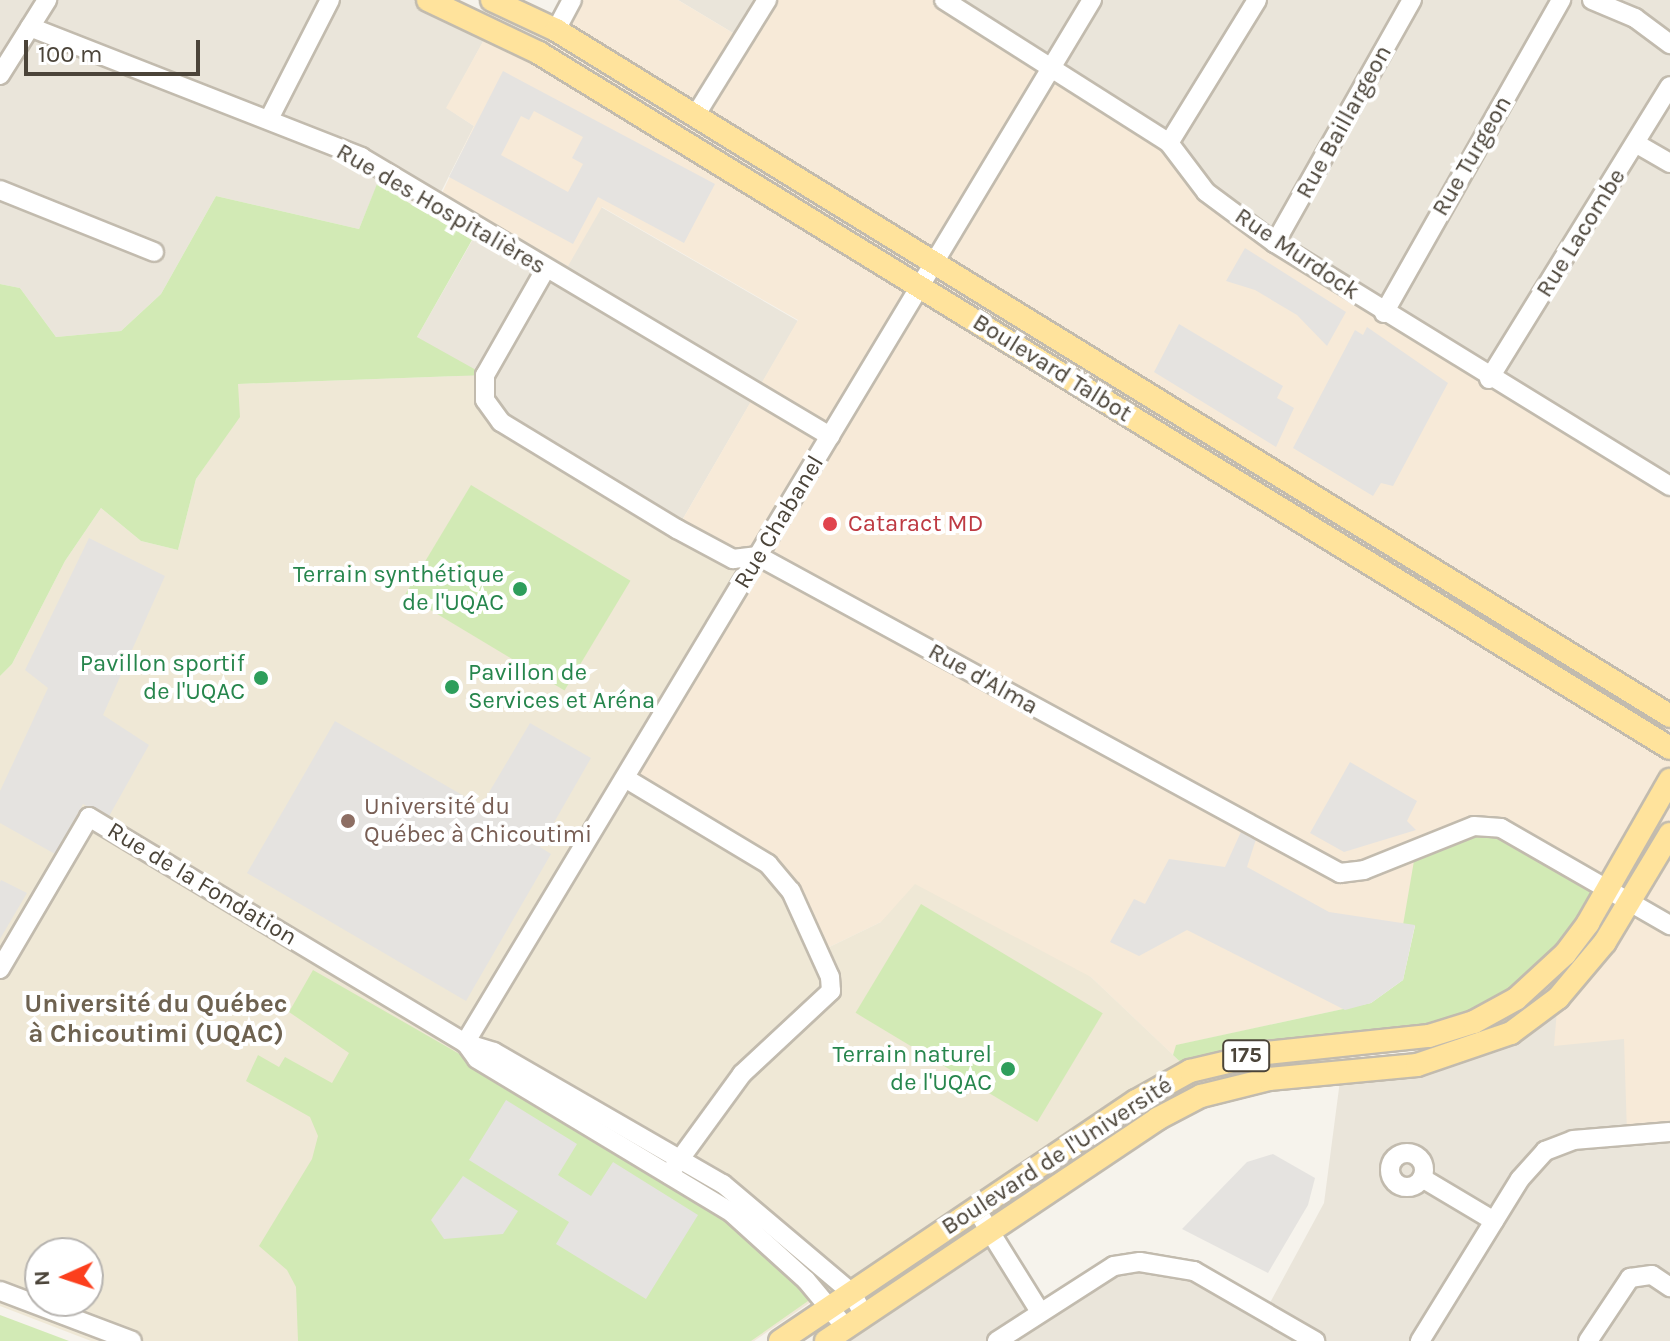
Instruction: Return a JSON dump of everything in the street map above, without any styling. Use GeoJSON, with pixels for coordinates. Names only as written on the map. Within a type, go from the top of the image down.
{"type":"FeatureCollection","features":[{"type":"Feature","properties":{"kind":"main road","name":"Boulevard Talbot"},"geometry":{"type":"LineString","coordinates":[[428,0],[539,53],[1670,748]]}},
{"type":"Feature","properties":{"kind":"main road","name":"Boulevard Talbot"},"geometry":{"type":"LineString","coordinates":[[492,0],[556,30],[1670,716]]}},
{"type":"Feature","properties":{"kind":"main road","name":"Boulevard de l'Université"},"geometry":{"type":"LineString","coordinates":[[780,1341],[976,1209],[1190,1071],[1266,1053],[1429,1036],[1495,1012],[1538,982],[1565,954],[1607,892],[1670,780]]}},
{"type":"Feature","properties":{"kind":"main road","name":"Boulevard de l'Université"},"geometry":{"type":"LineString","coordinates":[[826,1341],[1157,1119],[1201,1096],[1269,1079],[1445,1059],[1511,1033],[1558,998],[1628,905],[1670,834]]}},
{"type":"Feature","properties":{"kind":"street"},"geometry":{"type":"LineString","coordinates":[[0,75],[47,0]]}},
{"type":"Feature","properties":{"kind":"street"},"geometry":{"type":"LineString","coordinates":[[269,119],[330,0]]}},
{"type":"Feature","properties":{"kind":"street"},"geometry":{"type":"LineString","coordinates":[[556,30],[572,0]]}},
{"type":"Feature","properties":{"kind":"street"},"geometry":{"type":"LineString","coordinates":[[695,116],[767,0]]}},
{"type":"Feature","properties":{"kind":"street","name":"Rue Murdock"},"geometry":{"type":"LineString","coordinates":[[945,0],[1169,143],[1206,192],[1275,243],[1489,379],[1670,486]]}},
{"type":"Feature","properties":{"kind":"street","name":"Rue Chabanel"},"geometry":{"type":"LineString","coordinates":[[465,1043],[1092,0]]}},
{"type":"Feature","properties":{"kind":"street"},"geometry":{"type":"LineString","coordinates":[[1169,143],[1257,0]]}},
{"type":"Feature","properties":{"kind":"street","name":"Rue Baillargeon"},"geometry":{"type":"LineString","coordinates":[[1275,243],[1412,0]]}},
{"type":"Feature","properties":{"kind":"street","name":"Rue Turgeon"},"geometry":{"type":"LineString","coordinates":[[1384,313],[1561,0]]}},
{"type":"Feature","properties":{"kind":"street"},"geometry":{"type":"LineString","coordinates":[[1592,0],[1635,18],[1670,44]]}},
{"type":"Feature","properties":{"kind":"street","name":"Rue des Hospitalières"},"geometry":{"type":"LineString","coordinates":[[30,27],[361,157],[545,270],[830,436]]}},
{"type":"Feature","properties":{"kind":"street","name":"Rue Lacombe"},"geometry":{"type":"LineString","coordinates":[[1489,379],[1637,144],[1670,86]]}},
{"type":"Feature","properties":{"kind":"street"},"geometry":{"type":"LineString","coordinates":[[1637,144],[1670,163]]}},
{"type":"Feature","properties":{"kind":"street"},"geometry":{"type":"LineString","coordinates":[[0,190],[154,252]]}},
{"type":"Feature","properties":{"kind":"street","name":"Rue d'Alma"},"geometry":{"type":"LineString","coordinates":[[545,270],[485,375],[485,400],[501,422],[677,529],[733,559],[758,556],[1340,873],[1364,870],[1474,826],[1501,828],[1628,905],[1670,925]]}},
{"type":"Feature","properties":{"kind":"street"},"geometry":{"type":"LineString","coordinates":[[625,778],[768,864],[791,891],[830,977],[831,991],[742,1074],[674,1167]]}},
{"type":"Feature","properties":{"kind":"street","name":"Rue de la Fondation"},"geometry":{"type":"LineString","coordinates":[[0,969],[89,817],[465,1043],[494,1052],[674,1167],[732,1213],[806,1280],[829,1308],[855,1322]]}},
{"type":"Feature","properties":{"kind":"street"},"geometry":{"type":"LineString","coordinates":[[1420,1341],[1494,1221],[1545,1151],[1573,1140],[1670,1132]]}},
{"type":"Feature","properties":{"kind":"street","name":"Rue de la Fondation"},"geometry":{"type":"LineString","coordinates":[[674,1167],[723,1184],[776,1224],[852,1293],[855,1322]]}},
{"type":"Feature","properties":{"kind":"street"},"geometry":{"type":"LineString","coordinates":[[1422,1178],[1494,1221]]}},
{"type":"Feature","properties":{"kind":"street"},"geometry":{"type":"LineString","coordinates":[[976,1209],[1040,1312]]}},
{"type":"Feature","properties":{"kind":"street"},"geometry":{"type":"LineString","coordinates":[[997,1341],[1114,1266],[1171,1263],[1194,1271],[1315,1341]]}},
{"type":"Feature","properties":{"kind":"street"},"geometry":{"type":"LineString","coordinates":[[1588,1341],[1622,1285],[1630,1278],[1652,1275],[1670,1287]]}},
{"type":"Feature","properties":{"kind":"street"},"geometry":{"type":"LineString","coordinates":[[0,1291],[132,1341]]}},
{"type":"Feature","properties":{"kind":"shaded area"},"geometry":{"type":"Polygon","coordinates":[[[0,0],[428,0],[490,29],[447,108],[474,126],[435,204],[382,173],[359,229],[216,196],[161,294],[121,331],[56,337],[20,288],[0,284],[0,0]]]}},
{"type":"Feature","properties":{"kind":"shaded area"},"geometry":{"type":"Polygon","coordinates":[[[572,0],[678,0],[743,39],[767,0],[944,0],[1169,143],[1206,192],[1670,486],[1670,1130],[1627,1134],[1624,1039],[1554,1046],[1558,998],[1627,905],[1417,864],[1404,925],[1371,1003],[1177,1045],[1173,1055],[1091,977],[881,922],[819,952],[625,778],[733,559],[677,529],[798,320],[602,207],[568,266],[442,193],[474,126],[446,108],[490,29],[539,53],[572,0]]]}},
{"type":"Feature","properties":{"kind":"shaded area"},"geometry":{"type":"Polygon","coordinates":[[[678,0],[767,0],[743,39],[678,0]]]}},
{"type":"Feature","properties":{"kind":"shaded area"},"geometry":{"type":"Polygon","coordinates":[[[946,0],[1670,0],[1670,486],[1384,313],[946,0]]]}},
{"type":"Feature","properties":{"kind":"shaded area"},"geometry":{"type":"Polygon","coordinates":[[[503,71],[715,184],[684,243],[598,197],[573,244],[449,177],[503,71]],[[534,111],[529,120],[521,116],[501,155],[568,192],[583,164],[572,158],[583,137],[534,111]]]}},
{"type":"Feature","properties":{"kind":"shaded area"},"geometry":{"type":"Polygon","coordinates":[[[601,207],[798,321],[677,529],[501,422],[417,337],[485,218],[568,265],[601,207]]]}},
{"type":"Feature","properties":{"kind":"shaded area"},"geometry":{"type":"Polygon","coordinates":[[[1245,248],[1346,312],[1327,346],[1297,315],[1255,290],[1226,281],[1245,248]]]}},
{"type":"Feature","properties":{"kind":"shaded area"},"geometry":{"type":"Polygon","coordinates":[[[1179,324],[1283,386],[1277,398],[1294,408],[1276,447],[1154,372],[1179,324]]]}},
{"type":"Feature","properties":{"kind":"shaded area"},"geometry":{"type":"Polygon","coordinates":[[[1367,327],[1448,383],[1393,486],[1381,483],[1373,496],[1293,448],[1355,330],[1363,335],[1367,327]]]}},
{"type":"Feature","properties":{"kind":"shaded area","name":"Université du Québec à Chicoutimi"},"geometry":{"type":"Polygon","coordinates":[[[485,375],[501,422],[733,559],[758,556],[625,777],[768,864],[819,952],[881,922],[915,884],[1091,977],[1190,1071],[976,1209],[824,1293],[754,1341],[91,1341],[29,1317],[104,1317],[104,1237],[24,1237],[24,1315],[0,1306],[0,676],[12,664],[65,561],[101,508],[141,541],[178,550],[196,479],[239,417],[237,384],[485,375]]]}},
{"type":"Feature","properties":{"kind":"shaded area"},"geometry":{"type":"Polygon","coordinates":[[[89,538],[165,576],[103,715],[149,745],[108,818],[83,804],[55,854],[0,823],[0,791],[48,688],[25,670],[89,538]]]}},
{"type":"Feature","properties":{"kind":"shaded area"},"geometry":{"type":"Polygon","coordinates":[[[335,721],[481,806],[530,723],[591,758],[540,847],[551,854],[466,1001],[247,873],[335,721]]]}},
{"type":"Feature","properties":{"kind":"shaded area"},"geometry":{"type":"Polygon","coordinates":[[[1350,762],[1417,801],[1407,821],[1416,830],[1344,852],[1310,833],[1350,762]]]}},
{"type":"Feature","properties":{"kind":"shaded area"},"geometry":{"type":"Polygon","coordinates":[[[1245,823],[1259,830],[1247,867],[1329,912],[1415,925],[1403,980],[1371,1003],[1345,1010],[1187,930],[1139,956],[1110,942],[1134,899],[1145,904],[1169,859],[1225,867],[1245,823]]]}},
{"type":"Feature","properties":{"kind":"shaded area"},"geometry":{"type":"Polygon","coordinates":[[[0,882],[27,893],[0,939],[0,882]]]}},
{"type":"Feature","properties":{"kind":"shaded area"},"geometry":{"type":"Polygon","coordinates":[[[1558,998],[1624,1038],[1670,1132],[1670,1341],[850,1341],[839,1332],[990,1231],[1040,1311],[1114,1266],[1171,1263],[1265,1312],[1324,1203],[1341,1073],[1445,1059],[1558,998]]]}},
{"type":"Feature","properties":{"kind":"shaded area"},"geometry":{"type":"Polygon","coordinates":[[[506,1100],[577,1144],[558,1175],[591,1196],[613,1162],[698,1215],[646,1299],[556,1244],[569,1222],[469,1160],[506,1100]]]}},
{"type":"Feature","properties":{"kind":"shaded area"},"geometry":{"type":"Polygon","coordinates":[[[1273,1154],[1315,1178],[1308,1205],[1268,1273],[1182,1229],[1247,1162],[1273,1154]]]}},
{"type":"Feature","properties":{"kind":"shaded area"},"geometry":{"type":"Polygon","coordinates":[[[463,1176],[518,1211],[503,1234],[444,1239],[431,1220],[463,1176]]]}},
{"type":"Feature","properties":{"kind":"green space"},"geometry":{"type":"Polygon","coordinates":[[[377,184],[472,240],[417,337],[485,375],[238,384],[240,417],[196,479],[178,550],[141,541],[101,508],[65,561],[12,664],[0,676],[0,284],[20,288],[56,337],[121,331],[161,294],[216,196],[359,229],[377,184]]]}},
{"type":"Feature","properties":{"kind":"green space","name":"Terrain synthétique de l'UQAC"},"geometry":{"type":"Polygon","coordinates":[[[471,485],[630,581],[565,691],[405,595],[471,485]]]}},
{"type":"Feature","properties":{"kind":"green space"},"geometry":{"type":"Polygon","coordinates":[[[1501,828],[1607,892],[1588,923],[1474,1022],[1190,1071],[1173,1055],[1176,1045],[1371,1003],[1403,980],[1415,926],[1403,925],[1416,849],[1501,828]]]}},
{"type":"Feature","properties":{"kind":"green space","name":"Terrain naturel de l'UQAC"},"geometry":{"type":"Polygon","coordinates":[[[921,904],[1103,1013],[1037,1122],[856,1013],[921,904]]]}},
{"type":"Feature","properties":{"kind":"green space"},"geometry":{"type":"Polygon","coordinates":[[[313,970],[669,1174],[818,1294],[751,1341],[298,1341],[296,1287],[287,1270],[259,1246],[312,1159],[318,1136],[310,1117],[246,1081],[258,1055],[279,1067],[285,1057],[332,1083],[349,1053],[289,1012],[313,970]]]}},
{"type":"Feature","properties":{"kind":"green space"},"geometry":{"type":"Polygon","coordinates":[[[0,1315],[69,1341],[0,1341],[0,1315]]]}},
{"type":"Feature","properties":{"kind":"place","name":"Cataract MD"},"geometry":{"type":"Point","coordinates":[830,524]}},
{"type":"Feature","properties":{"kind":"place","name":"Terrain synthétique de l'UQAC"},"geometry":{"type":"Point","coordinates":[520,589]}},
{"type":"Feature","properties":{"kind":"place","name":"Pavillon sportif de l'UQAC"},"geometry":{"type":"Point","coordinates":[261,678]}},
{"type":"Feature","properties":{"kind":"place","name":"Pavillon de Services et Aréna"},"geometry":{"type":"Point","coordinates":[452,687]}},
{"type":"Feature","properties":{"kind":"place","name":"Université du Québec à Chicoutimi"},"geometry":{"type":"Point","coordinates":[348,821]}},
{"type":"Feature","properties":{"kind":"place","name":"Terrain naturel de l'UQAC"},"geometry":{"type":"Point","coordinates":[1008,1069]}},
{"type":"Feature","properties":{"kind":"district","name":"Université du Québec à Chicoutimi (UQAC)"},"geometry":{"type":"Point","coordinates":[156,1019]}}]}
